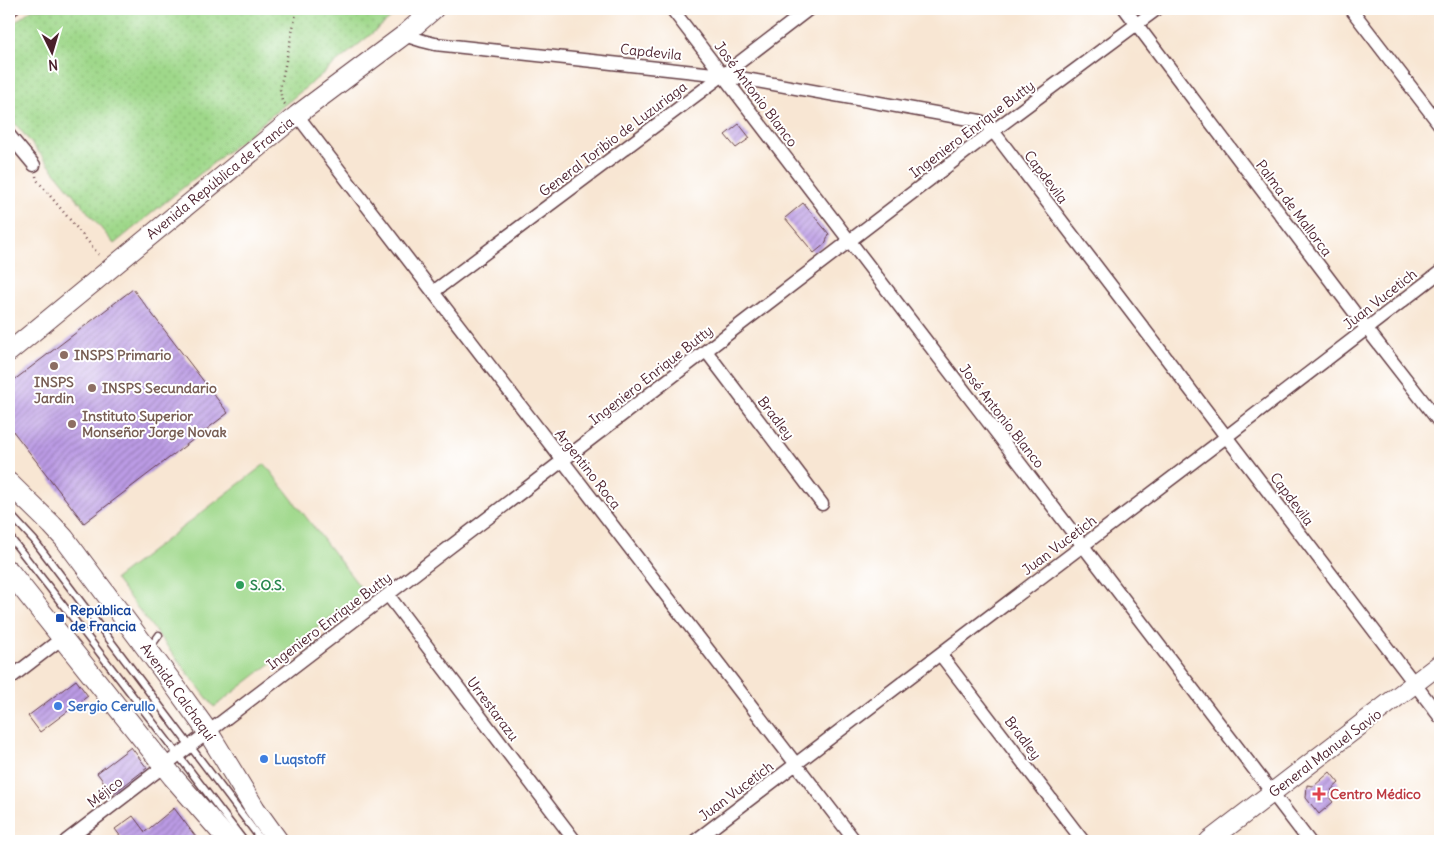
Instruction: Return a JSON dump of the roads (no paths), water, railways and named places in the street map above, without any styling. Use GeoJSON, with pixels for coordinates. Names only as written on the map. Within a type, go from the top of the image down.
{"type":"FeatureCollection","features":[{"type":"Feature","properties":{"kind":"main road","name":"Avenida República de Francia"},"geometry":{"type":"LineString","coordinates":[[9,352],[297,115],[404,35],[434,9]]}},
{"type":"Feature","properties":{"kind":"main road","name":"Avenida Calchaquí"},"geometry":{"type":"LineString","coordinates":[[9,483],[64,538],[154,643],[174,685],[208,732],[255,809],[278,841]]}},
{"type":"Feature","properties":{"kind":"main road"},"geometry":{"type":"LineString","coordinates":[[9,571],[61,638],[171,760],[229,841]]}},
{"type":"Feature","properties":{"kind":"main road","name":"General Manuel Savio"},"geometry":{"type":"LineString","coordinates":[[1210,841],[1440,664]]}},
{"type":"Feature","properties":{"kind":"street","name":"José Antonio Blanco"},"geometry":{"type":"LineString","coordinates":[[672,9],[1309,841]]}},
{"type":"Feature","properties":{"kind":"street","name":"General Toribio de Luzuriaga"},"geometry":{"type":"LineString","coordinates":[[433,292],[809,9]]}},
{"type":"Feature","properties":{"kind":"street","name":"Palma de Mallorca"},"geometry":{"type":"LineString","coordinates":[[1125,9],[1440,424]]}},
{"type":"Feature","properties":{"kind":"street","name":"Ingeniero Enrique Butty"},"geometry":{"type":"LineString","coordinates":[[171,760],[993,131],[1157,9]]}},
{"type":"Feature","properties":{"kind":"street"},"geometry":{"type":"LineString","coordinates":[[1351,9],[1440,125]]}},
{"type":"Feature","properties":{"kind":"street","name":"Capdevila"},"geometry":{"type":"LineString","coordinates":[[404,35],[435,44],[723,75],[980,121],[986,124],[1440,717]]}},
{"type":"Feature","properties":{"kind":"street","name":"Argentino Roca"},"geometry":{"type":"LineString","coordinates":[[297,115],[855,841]]}},
{"type":"Feature","properties":{"kind":"street"},"geometry":{"type":"LineString","coordinates":[[9,135],[34,165]]}},
{"type":"Feature","properties":{"kind":"street","name":"Juan Vucetich"},"geometry":{"type":"LineString","coordinates":[[695,841],[1226,438],[1440,272]]}},
{"type":"Feature","properties":{"kind":"street","name":"Bradley"},"geometry":{"type":"LineString","coordinates":[[706,351],[822,504]]}},
{"type":"Feature","properties":{"kind":"street","name":"Urrestarazu"},"geometry":{"type":"LineString","coordinates":[[388,595],[575,841]]}},
{"type":"Feature","properties":{"kind":"street"},"geometry":{"type":"LineString","coordinates":[[9,679],[61,638]]}},
{"type":"Feature","properties":{"kind":"street","name":"Bradley"},"geometry":{"type":"LineString","coordinates":[[940,654],[1083,841]]}},
{"type":"Feature","properties":{"kind":"street","name":"Méjico"},"geometry":{"type":"LineString","coordinates":[[66,841],[171,760]]}},
{"type":"Feature","properties":{"kind":"lane"},"geometry":{"type":"LineString","coordinates":[[9,513],[34,540],[262,841]]}},
{"type":"Feature","properties":{"kind":"lane"},"geometry":{"type":"LineString","coordinates":[[9,536],[32,564],[171,760],[244,841]]}},
{"type":"Feature","properties":{"kind":"place","name":"INSPS Primario"},"geometry":{"type":"Point","coordinates":[64,355]}},
{"type":"Feature","properties":{"kind":"place","name":"INSPS Jardin"},"geometry":{"type":"Point","coordinates":[54,366]}},
{"type":"Feature","properties":{"kind":"place","name":"INSPS Secundario"},"geometry":{"type":"Point","coordinates":[92,388]}},
{"type":"Feature","properties":{"kind":"place","name":"Instituto Superior Monseñor Jorge Novak"},"geometry":{"type":"Point","coordinates":[72,424]}},
{"type":"Feature","properties":{"kind":"place","name":"S.O.S."},"geometry":{"type":"Point","coordinates":[240,585]}},
{"type":"Feature","properties":{"kind":"place","name":"República de Francia"},"geometry":{"type":"Point","coordinates":[60,618]}},
{"type":"Feature","properties":{"kind":"place","name":"Sergio Cerullo"},"geometry":{"type":"Point","coordinates":[58,706]}},
{"type":"Feature","properties":{"kind":"place","name":"Luqstoff"},"geometry":{"type":"Point","coordinates":[264,759]}},
{"type":"Feature","properties":{"kind":"place","name":"Centro Médico"},"geometry":{"type":"Point","coordinates":[1319,794]}}]}
